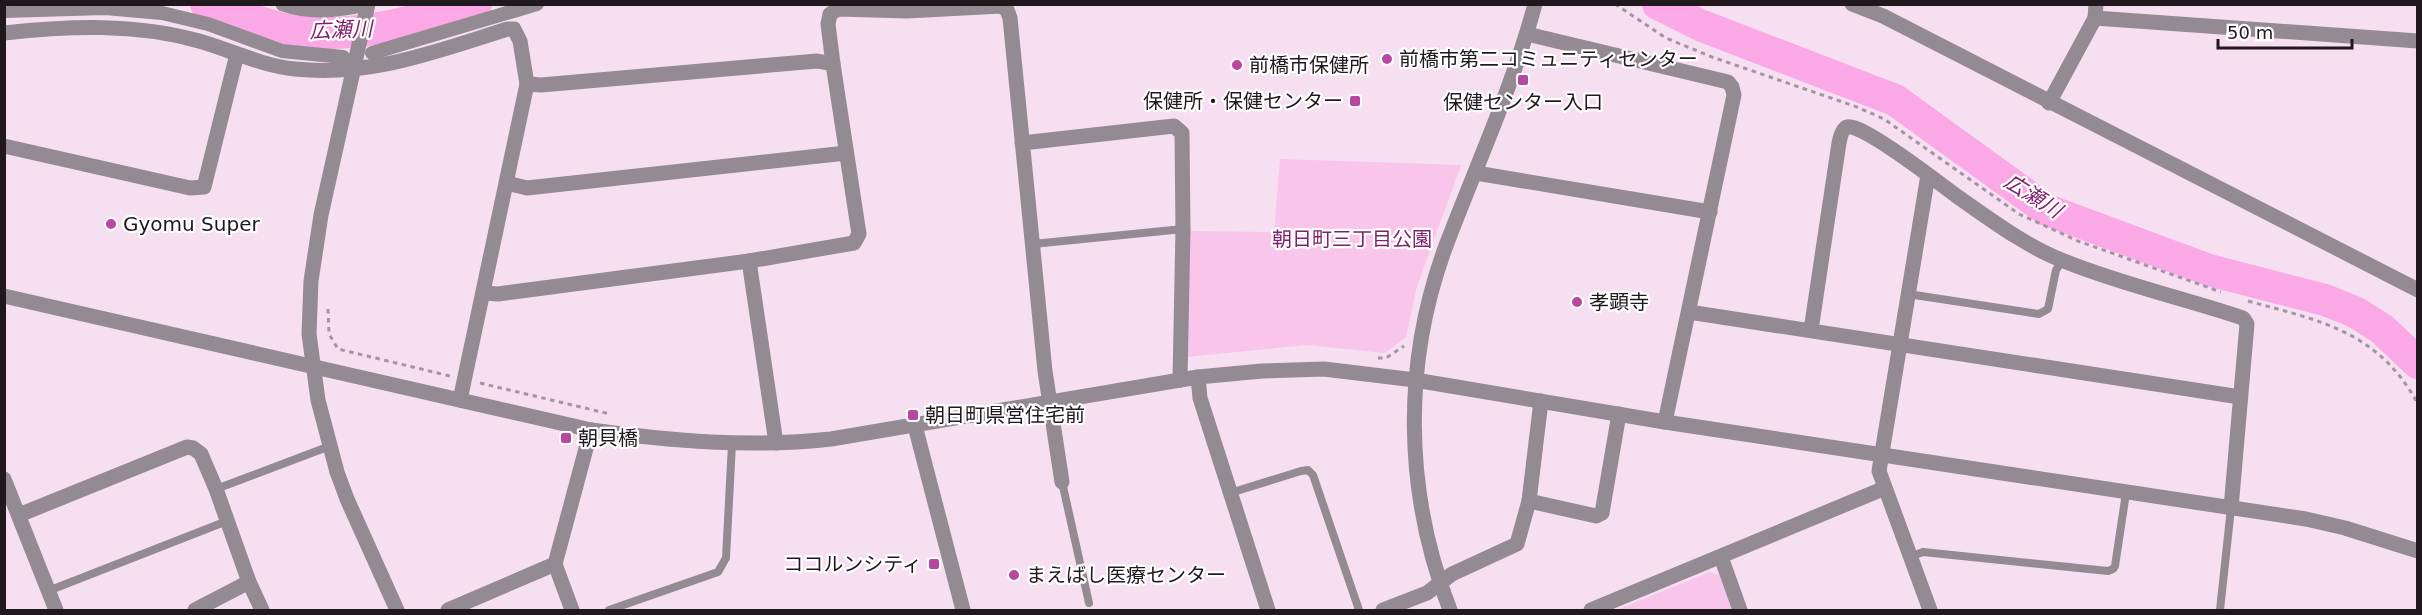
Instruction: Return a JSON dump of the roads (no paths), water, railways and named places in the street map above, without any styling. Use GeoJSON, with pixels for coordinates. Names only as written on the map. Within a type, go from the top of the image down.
{"type":"FeatureCollection","features":[{"type":"Feature","properties":{"kind":"street"},"geometry":{"type":"LineString","coordinates":[[365,50],[537,4]]}},
{"type":"Feature","properties":{"kind":"street"},"geometry":{"type":"LineString","coordinates":[[1450,610],[1424,527],[1416,475],[1414,380],[1429,307],[1447,244],[1476,173],[1527,34],[1535,4]]}},
{"type":"Feature","properties":{"kind":"street"},"geometry":{"type":"LineString","coordinates":[[1852,4],[1883,16],[2418,290]]}},
{"type":"Feature","properties":{"kind":"street"},"geometry":{"type":"LineString","coordinates":[[290,6],[340,10],[367,8],[365,50],[354,70],[321,215],[311,280],[309,317],[313,368],[320,409],[330,446],[347,499],[397,610]]}},
{"type":"Feature","properties":{"kind":"street"},"geometry":{"type":"LineString","coordinates":[[484,293],[498,294],[850,245],[857,241],[859,234],[828,24],[830,14],[833,11],[846,9],[908,11],[1001,6],[1007,10],[1010,18],[1050,403],[1062,482]]}},
{"type":"Feature","properties":{"kind":"street"},"geometry":{"type":"LineString","coordinates":[[5,7],[105,8],[162,13],[208,24],[282,51],[343,57]]}},
{"type":"Feature","properties":{"kind":"street"},"geometry":{"type":"LineString","coordinates":[[2049,103],[2095,11],[2418,41]]}},
{"type":"Feature","properties":{"kind":"street"},"geometry":{"type":"LineString","coordinates":[[4,33],[59,27],[158,32],[199,41],[294,69],[354,70],[389,65],[514,29],[518,34],[527,84],[460,400]]}},
{"type":"Feature","properties":{"kind":"street"},"geometry":{"type":"LineString","coordinates":[[1527,34],[1728,82],[1732,87],[1734,95],[1665,422]]}},
{"type":"Feature","properties":{"kind":"street"},"geometry":{"type":"LineString","coordinates":[[4,146],[190,188],[204,187],[237,54]]}},
{"type":"Feature","properties":{"kind":"street"},"geometry":{"type":"LineString","coordinates":[[527,84],[553,84],[817,61],[834,64]]}},
{"type":"Feature","properties":{"kind":"street"},"geometry":{"type":"LineString","coordinates":[[1022,143],[1174,126],[1182,133],[1180,380]]}},
{"type":"Feature","properties":{"kind":"street"},"geometry":{"type":"LineString","coordinates":[[1811,330],[1839,142],[1844,130],[1854,126],[1999,226],[2062,261],[2156,294],[2243,318],[2247,324],[2231,508]]}},
{"type":"Feature","properties":{"kind":"street"},"geometry":{"type":"LineString","coordinates":[[507,183],[527,188],[846,153]]}},
{"type":"Feature","properties":{"kind":"street"},"geometry":{"type":"LineString","coordinates":[[1476,173],[1710,212]]}},
{"type":"Feature","properties":{"kind":"street"},"geometry":{"type":"LineString","coordinates":[[1928,175],[1879,471],[1930,610]]}},
{"type":"Feature","properties":{"kind":"street"},"geometry":{"type":"LineString","coordinates":[[748,261],[776,443]]}},
{"type":"Feature","properties":{"kind":"street"},"geometry":{"type":"LineString","coordinates":[[4,296],[313,368],[364,376],[591,430],[657,439],[732,444],[831,439],[1198,377],[1262,371],[1324,369],[1414,380],[1882,456],[2231,508],[2325,524],[2418,551]]}},
{"type":"Feature","properties":{"kind":"street"},"geometry":{"type":"LineString","coordinates":[[1689,312],[2240,397]]}},
{"type":"Feature","properties":{"kind":"street"},"geometry":{"type":"LineString","coordinates":[[1198,377],[1200,398],[1268,610]]}},
{"type":"Feature","properties":{"kind":"street"},"geometry":{"type":"LineString","coordinates":[[1383,610],[1427,593],[1452,574],[1517,544],[1529,501],[1541,401]]}},
{"type":"Feature","properties":{"kind":"street"},"geometry":{"type":"LineString","coordinates":[[1529,501],[1596,516],[1602,513],[1619,414]]}},
{"type":"Feature","properties":{"kind":"street"},"geometry":{"type":"LineString","coordinates":[[915,426],[963,610]]}},
{"type":"Feature","properties":{"kind":"street"},"geometry":{"type":"LineString","coordinates":[[572,610],[555,564],[591,430]]}},
{"type":"Feature","properties":{"kind":"street"},"geometry":{"type":"LineString","coordinates":[[19,515],[187,447],[193,448],[201,454],[216,489],[249,582],[262,610]]}},
{"type":"Feature","properties":{"kind":"street"},"geometry":{"type":"LineString","coordinates":[[4,479],[56,610]]}},
{"type":"Feature","properties":{"kind":"street"},"geometry":{"type":"LineString","coordinates":[[1591,610],[1885,488]]}},
{"type":"Feature","properties":{"kind":"street"},"geometry":{"type":"LineString","coordinates":[[1720,557],[1740,610]]}},
{"type":"Feature","properties":{"kind":"street"},"geometry":{"type":"LineString","coordinates":[[448,610],[555,564]]}},
{"type":"Feature","properties":{"kind":"street"},"geometry":{"type":"LineString","coordinates":[[195,610],[249,582]]}},
{"type":"Feature","properties":{"kind":"lane"},"geometry":{"type":"LineString","coordinates":[[1033,244],[1183,229]]}},
{"type":"Feature","properties":{"kind":"lane"},"geometry":{"type":"LineString","coordinates":[[1908,294],[2038,314],[2048,309],[2056,270],[2062,261]]}},
{"type":"Feature","properties":{"kind":"lane"},"geometry":{"type":"LineString","coordinates":[[609,610],[718,572],[722,567],[726,558],[732,444]]}},
{"type":"Feature","properties":{"kind":"lane"},"geometry":{"type":"LineString","coordinates":[[216,489],[330,446]]}},
{"type":"Feature","properties":{"kind":"lane"},"geometry":{"type":"LineString","coordinates":[[1230,493],[1301,471],[1308,471],[1313,475],[1359,610]]}},
{"type":"Feature","properties":{"kind":"lane"},"geometry":{"type":"LineString","coordinates":[[1062,482],[1089,603]]}},
{"type":"Feature","properties":{"kind":"lane"},"geometry":{"type":"LineString","coordinates":[[1912,556],[1923,552],[2108,571],[2115,566],[2126,494]]}},
{"type":"Feature","properties":{"kind":"lane"},"geometry":{"type":"LineString","coordinates":[[2220,610],[2231,508]]}},
{"type":"Feature","properties":{"kind":"lane"},"geometry":{"type":"LineString","coordinates":[[48,591],[227,521]]}},
{"type":"Feature","properties":{"kind":"waterway","name":"広瀬川"},"geometry":{"type":"LineString","coordinates":[[206,4],[277,27],[299,32],[322,33],[389,26],[476,4]]}},
{"type":"Feature","properties":{"kind":"waterway","name":"広瀬川"},"geometry":{"type":"LineString","coordinates":[[1658,4],[1700,25],[1895,100],[2047,210],[2209,270],[2325,300],[2355,312],[2382,329],[2418,363]]}},
{"type":"Feature","properties":{"kind":"place","name":"前橋市第二コミュニティセンター"},"geometry":{"type":"Point","coordinates":[1387,59]}},
{"type":"Feature","properties":{"kind":"place","name":"前橋市保健所"},"geometry":{"type":"Point","coordinates":[1237,65]}},
{"type":"Feature","properties":{"kind":"place","name":"保健センター入口"},"geometry":{"type":"Point","coordinates":[1523,80]}},
{"type":"Feature","properties":{"kind":"place","name":"保健所・保健センター"},"geometry":{"type":"Point","coordinates":[1355,101]}},
{"type":"Feature","properties":{"kind":"place","name":"Gyomu Super"},"geometry":{"type":"Point","coordinates":[111,224]}},
{"type":"Feature","properties":{"kind":"place","name":"孝顕寺"},"geometry":{"type":"Point","coordinates":[1577,302]}},
{"type":"Feature","properties":{"kind":"place","name":"朝日町県営住宅前"},"geometry":{"type":"Point","coordinates":[913,415]}},
{"type":"Feature","properties":{"kind":"place","name":"朝貝橋"},"geometry":{"type":"Point","coordinates":[566,438]}},
{"type":"Feature","properties":{"kind":"place","name":"ココルンシティ"},"geometry":{"type":"Point","coordinates":[934,564]}},
{"type":"Feature","properties":{"kind":"place","name":"まえばし医療センター"},"geometry":{"type":"Point","coordinates":[1014,575]}},
{"type":"Feature","properties":{"kind":"park label","name":"朝日町三丁目公園"},"geometry":{"type":"Point","coordinates":[1352,239]}}]}
